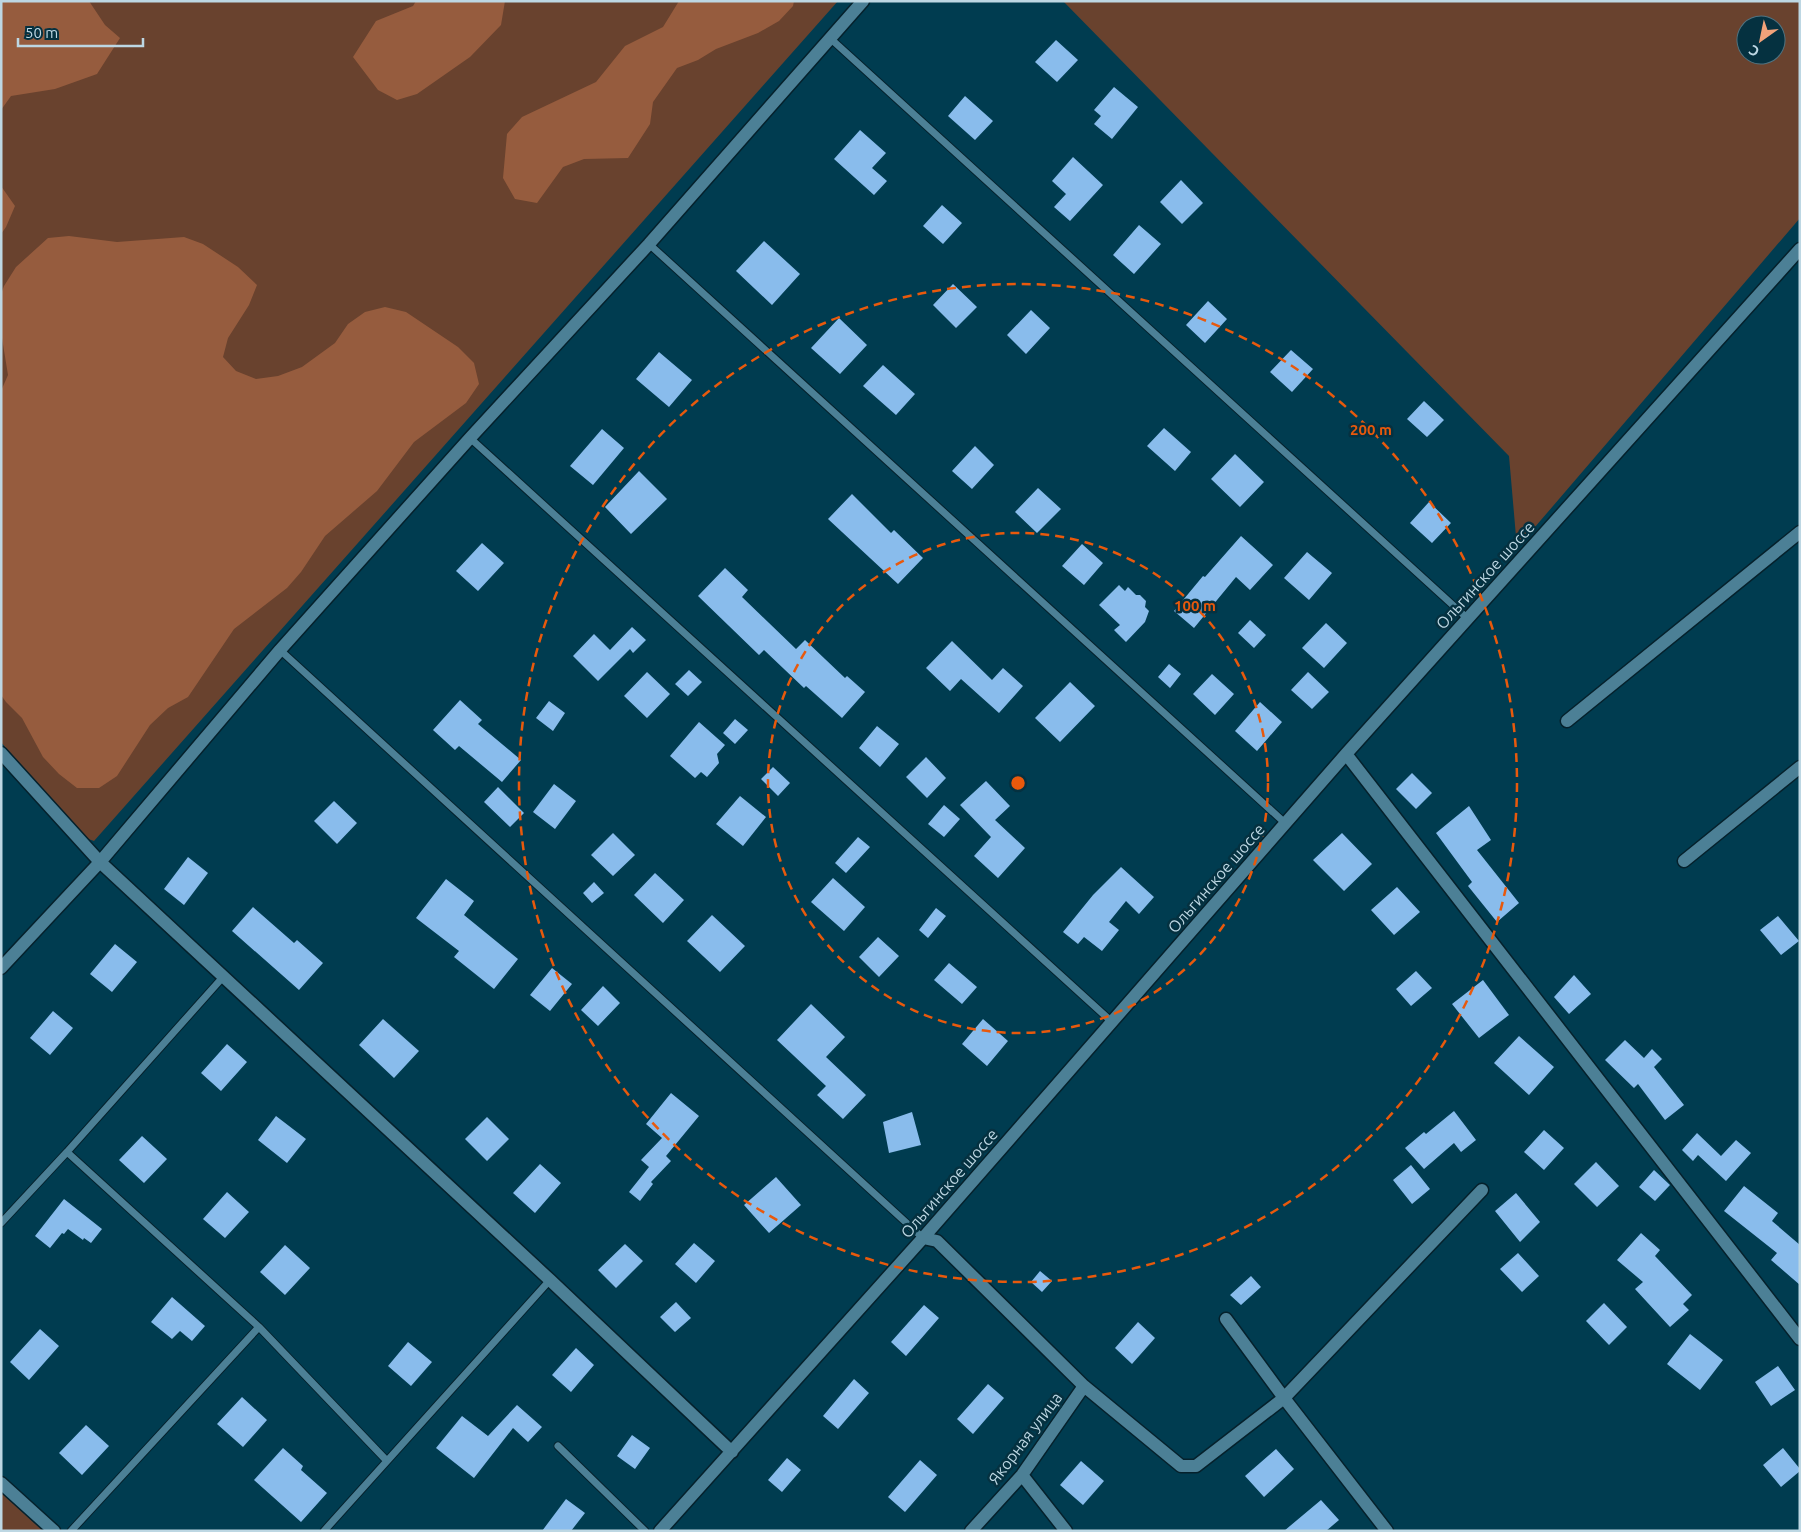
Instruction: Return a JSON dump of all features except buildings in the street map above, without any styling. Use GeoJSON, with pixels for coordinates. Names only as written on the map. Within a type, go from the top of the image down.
{"type":"FeatureCollection","features":[{"type":"Feature","properties":{"kind":"street"},"geometry":{"type":"LineString","coordinates":[[1,968],[100,862],[280,650],[470,438],[650,244],[864,1]]}},
{"type":"Feature","properties":{"kind":"street","name":"Ольгинское шоссе"},"geometry":{"type":"LineString","coordinates":[[660,1531],[923,1238],[1346,754],[1800,249]]}},
{"type":"Feature","properties":{"kind":"street"},"geometry":{"type":"LineString","coordinates":[[1567,721],[1800,532]]}},
{"type":"Feature","properties":{"kind":"street"},"geometry":{"type":"LineString","coordinates":[[1,753],[100,862],[550,1280],[732,1452]]}},
{"type":"Feature","properties":{"kind":"street"},"geometry":{"type":"LineString","coordinates":[[1346,754],[1800,1339]]}},
{"type":"Feature","properties":{"kind":"street"},"geometry":{"type":"LineString","coordinates":[[1684,861],[1800,766]]}},
{"type":"Feature","properties":{"kind":"street"},"geometry":{"type":"LineString","coordinates":[[923,1238],[937,1241],[1084,1386],[1181,1466],[1196,1466],[1296,1387],[1482,1190]]}},
{"type":"Feature","properties":{"kind":"street"},"geometry":{"type":"LineString","coordinates":[[1226,1319],[1284,1398],[1387,1531]]}},
{"type":"Feature","properties":{"kind":"street","name":"Якорная улица"},"geometry":{"type":"LineString","coordinates":[[971,1531],[1022,1475],[1084,1386]]}},
{"type":"Feature","properties":{"kind":"street"},"geometry":{"type":"LineString","coordinates":[[1022,1475],[1066,1531]]}},
{"type":"Feature","properties":{"kind":"street"},"geometry":{"type":"LineString","coordinates":[[1,1483],[54,1531]]}},
{"type":"Feature","properties":{"kind":"lane"},"geometry":{"type":"LineString","coordinates":[[831,39],[1467,618]]}},
{"type":"Feature","properties":{"kind":"lane"},"geometry":{"type":"LineString","coordinates":[[650,244],[1285,823]]}},
{"type":"Feature","properties":{"kind":"lane"},"geometry":{"type":"LineString","coordinates":[[470,438],[1112,1022]]}},
{"type":"Feature","properties":{"kind":"lane"},"geometry":{"type":"LineString","coordinates":[[280,650],[923,1238]]}},
{"type":"Feature","properties":{"kind":"lane"},"geometry":{"type":"LineString","coordinates":[[1,1223],[223,977]]}},
{"type":"Feature","properties":{"kind":"lane"},"geometry":{"type":"LineString","coordinates":[[67,1152],[259,1327],[387,1461]]}},
{"type":"Feature","properties":{"kind":"lane"},"geometry":{"type":"LineString","coordinates":[[324,1531],[550,1280]]}},
{"type":"Feature","properties":{"kind":"lane"},"geometry":{"type":"LineString","coordinates":[[71,1531],[259,1327]]}},
{"type":"Feature","properties":{"kind":"lane"},"geometry":{"type":"LineString","coordinates":[[558,1446],[645,1531]]}},
{"type":"Feature","properties":{"kind":"shaded area"},"geometry":{"type":"Polygon","coordinates":[[[1,1],[838,1],[94,841],[77,835],[1,742],[1,1]]]}},
{"type":"Feature","properties":{"kind":"shaded area"},"geometry":{"type":"Polygon","coordinates":[[[1,1],[89,1],[105,25],[120,38],[97,74],[55,89],[11,96],[1,110],[1,1]]]}},
{"type":"Feature","properties":{"kind":"shaded area"},"geometry":{"type":"Polygon","coordinates":[[[416,1],[505,1],[501,25],[470,57],[417,94],[397,100],[378,90],[353,57],[376,21],[413,6],[416,1]]]}},
{"type":"Feature","properties":{"kind":"shaded area"},"geometry":{"type":"Polygon","coordinates":[[[679,1],[794,1],[793,6],[779,21],[758,33],[716,49],[698,60],[677,68],[653,102],[650,124],[628,158],[584,159],[563,167],[537,203],[515,199],[503,178],[507,134],[522,117],[596,82],[625,46],[663,27],[679,1]]]}},
{"type":"Feature","properties":{"kind":"shaded area"},"geometry":{"type":"Polygon","coordinates":[[[1063,1],[1800,1],[1800,218],[1517,548],[1509,456],[1063,1]]]}},
{"type":"Feature","properties":{"kind":"shaded area"},"geometry":{"type":"Polygon","coordinates":[[[1,186],[15,206],[1,234],[1,186]]]}},
{"type":"Feature","properties":{"kind":"shaded area"},"geometry":{"type":"Polygon","coordinates":[[[69,236],[117,242],[184,237],[203,244],[238,267],[257,285],[249,305],[228,338],[223,357],[236,371],[256,379],[278,376],[302,367],[335,343],[348,324],[365,312],[385,307],[406,312],[458,347],[474,363],[479,384],[466,403],[414,442],[377,491],[325,536],[301,572],[287,588],[234,629],[188,697],[168,708],[150,725],[117,776],[99,788],[77,788],[59,774],[43,757],[22,718],[1,695],[1,391],[8,375],[1,332],[1,294],[16,267],[48,238],[69,236]]]}},
{"type":"Feature","properties":{"kind":"shaded area"},"geometry":{"type":"Polygon","coordinates":[[[1,1492],[43,1531],[1,1531],[1,1492]]]}}]}
